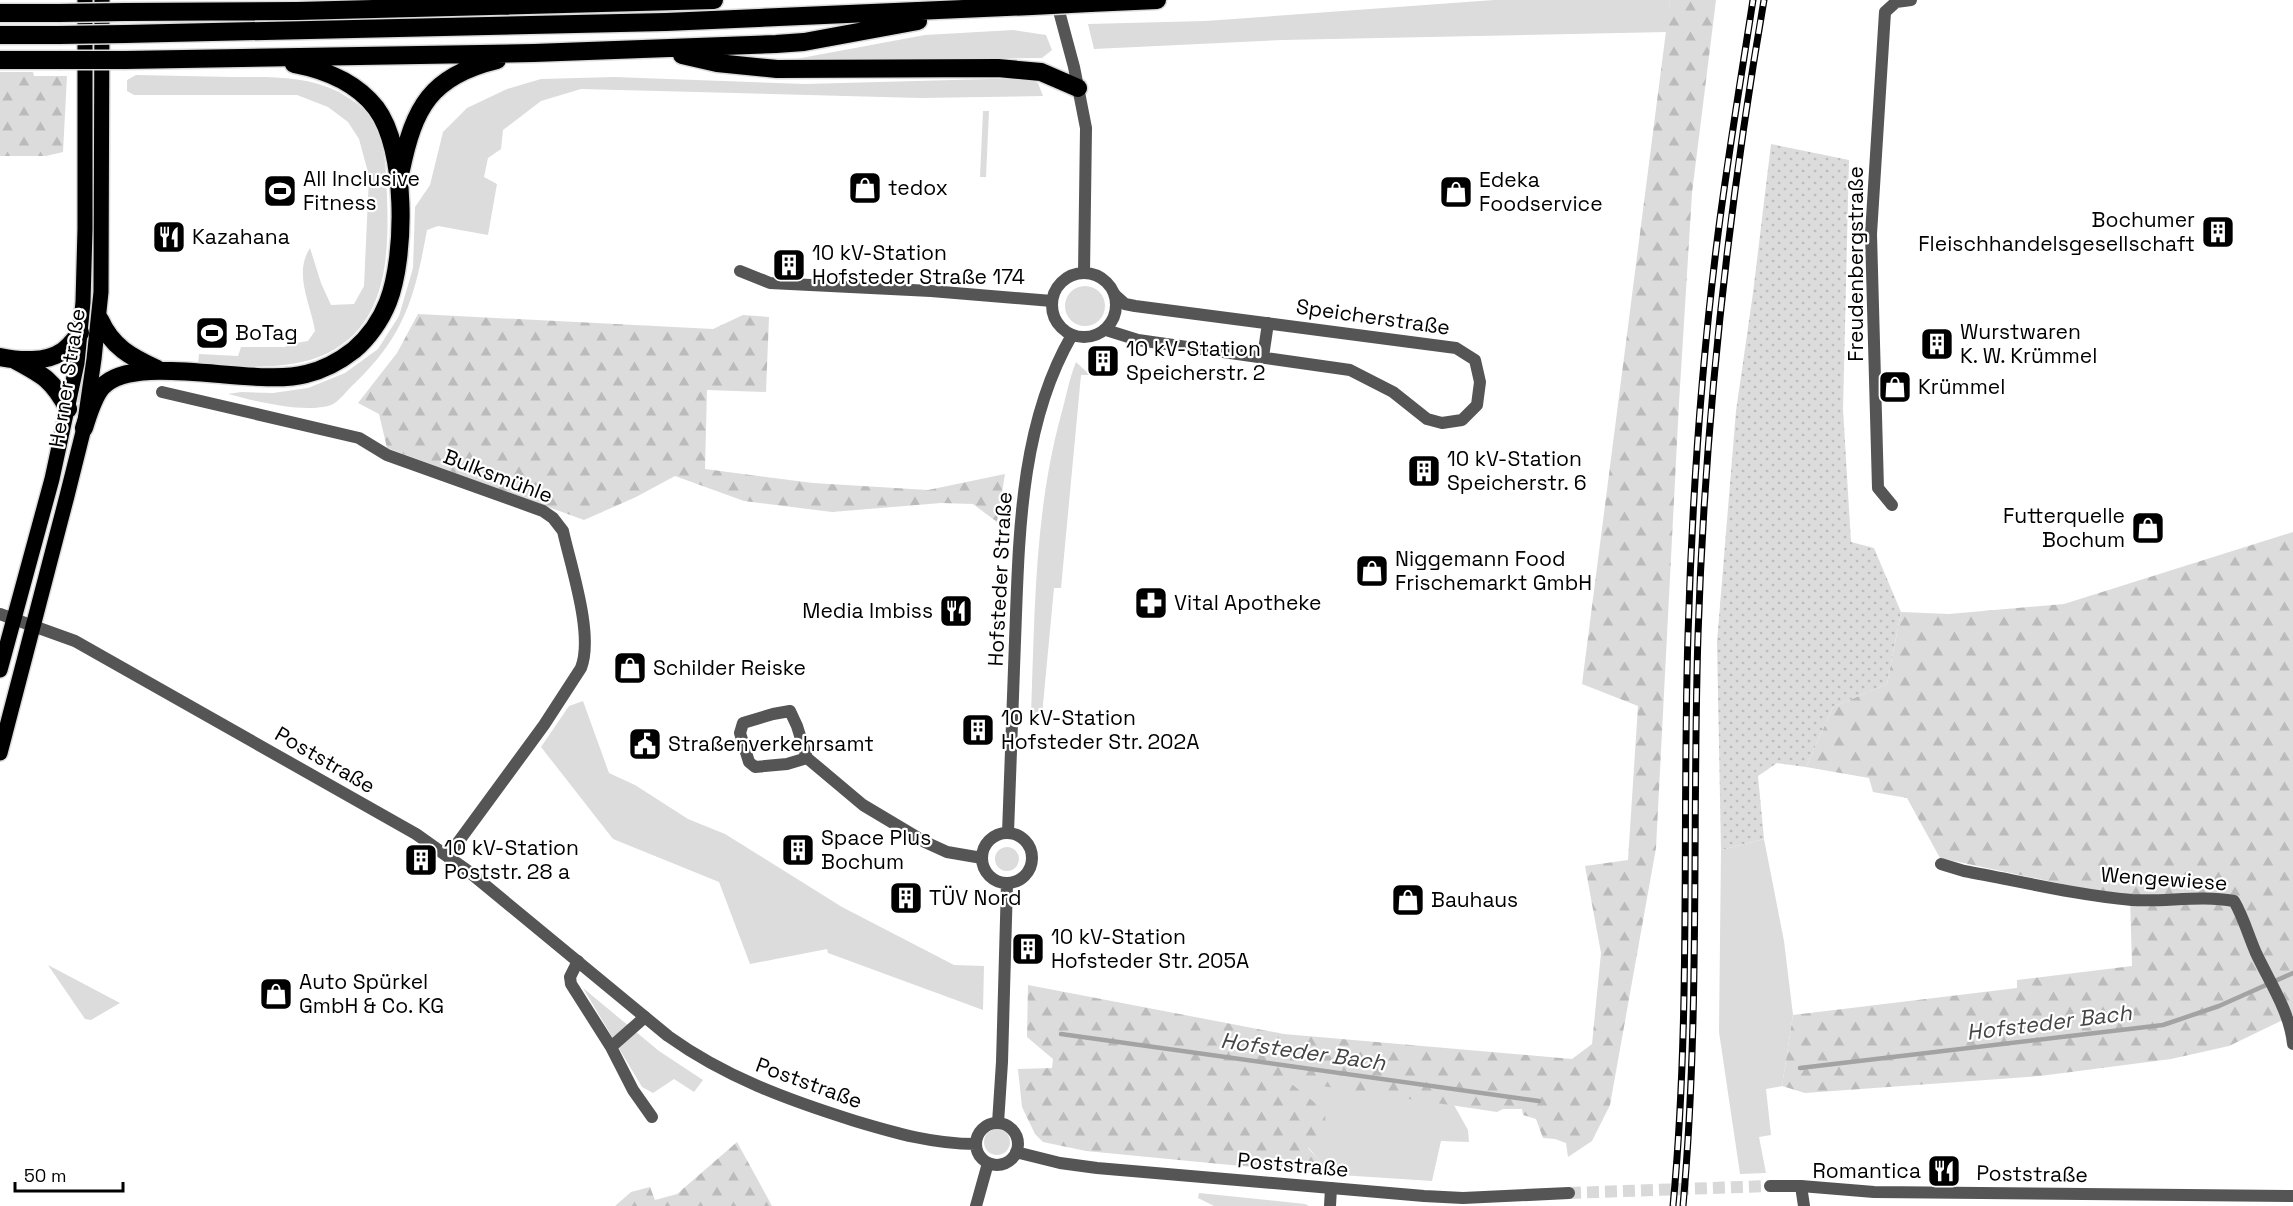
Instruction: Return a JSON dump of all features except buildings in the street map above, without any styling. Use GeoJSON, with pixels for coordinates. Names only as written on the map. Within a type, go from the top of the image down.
{"type":"FeatureCollection","features":[{"type":"Feature","properties":{"kind":"highway"},"geometry":{"type":"LineString","coordinates":[[0,13],[297,11],[714,0]]}},
{"type":"Feature","properties":{"kind":"highway"},"geometry":{"type":"LineString","coordinates":[[0,35],[622,24],[1157,0]]}},
{"type":"Feature","properties":{"kind":"highway"},"geometry":{"type":"LineString","coordinates":[[0,60],[236,59],[534,53],[804,42],[942,17],[1009,8]]}},
{"type":"Feature","properties":{"kind":"highway"},"geometry":{"type":"LineString","coordinates":[[641,49],[671,52],[727,64],[777,69],[1008,69],[1041,72],[1078,88]]}},
{"type":"Feature","properties":{"kind":"highway"},"geometry":{"type":"LineString","coordinates":[[399,181],[416,115],[441,85],[487,62],[534,53]]}},
{"type":"Feature","properties":{"kind":"highway"},"geometry":{"type":"LineString","coordinates":[[84,428],[100,388],[112,378],[159,369],[246,377],[274,378],[305,375],[334,363],[355,349],[377,324],[388,303],[396,277],[399,248],[399,181],[391,140],[381,116],[355,88],[326,72],[307,67],[236,59]]}},
{"type":"Feature","properties":{"kind":"highway"},"geometry":{"type":"LineString","coordinates":[[100,320],[106,334],[123,352],[159,369]]}},
{"type":"Feature","properties":{"kind":"highway"},"geometry":{"type":"LineString","coordinates":[[6,358],[39,359],[56,355],[80,333]]}},
{"type":"Feature","properties":{"kind":"highway"},"geometry":{"type":"LineString","coordinates":[[6,358],[51,381],[58,389],[68,410]]}},
{"type":"Feature","properties":{"kind":"main road","name":"Herner Straße"},"geometry":{"type":"LineString","coordinates":[[0,670],[68,410],[80,333],[85,229],[85,0]]}},
{"type":"Feature","properties":{"kind":"main road","name":"Herner Straße"},"geometry":{"type":"LineString","coordinates":[[0,753],[84,428],[100,320],[102,0]]}},
{"type":"Feature","properties":{"kind":"street"},"geometry":{"type":"LineString","coordinates":[[1056,0],[1086,128],[1084,273]]}},
{"type":"Feature","properties":{"kind":"street","name":"Freudenbergstraße"},"geometry":{"type":"LineString","coordinates":[[1892,505],[1878,488],[1871,234],[1885,12],[1896,2],[1911,0]]}},
{"type":"Feature","properties":{"kind":"street"},"geometry":{"type":"LineString","coordinates":[[740,271],[770,283],[931,291],[1052,301]]}},
{"type":"Feature","properties":{"kind":"street"},"geometry":{"type":"LineString","coordinates":[[1084,273],[1103,279],[1115,295],[1116,312],[1106,330],[1091,337],[1071,335],[1056,321],[1052,301],[1054,292],[1066,278],[1084,273]]}},
{"type":"Feature","properties":{"kind":"street","name":"Speicherstraße"},"geometry":{"type":"LineString","coordinates":[[1106,330],[1138,340],[1350,370],[1393,392],[1427,419],[1442,423],[1462,420],[1471,412],[1479,398],[1480,382],[1475,360],[1456,348],[1134,306],[1125,304],[1115,295]]}},
{"type":"Feature","properties":{"kind":"street","name":"Speicherstraße"},"geometry":{"type":"LineString","coordinates":[[1263,357],[1268,323]]}},
{"type":"Feature","properties":{"kind":"street","name":"Hofsteder Straße"},"geometry":{"type":"LineString","coordinates":[[1008,833],[1018,554],[1028,466],[1055,364],[1071,335]]}},
{"type":"Feature","properties":{"kind":"street","name":"Bulksmühle"},"geometry":{"type":"LineString","coordinates":[[162,392],[359,438],[387,455],[543,511],[553,518],[562,531],[586,632],[581,668],[544,725],[448,856]]}},
{"type":"Feature","properties":{"kind":"street","name":"Poststraße"},"geometry":{"type":"LineString","coordinates":[[0,614],[75,641],[416,834],[448,856],[693,1054],[727,1073],[778,1095],[901,1135],[953,1144],[976,1144]]}},
{"type":"Feature","properties":{"kind":"street"},"geometry":{"type":"LineString","coordinates":[[807,758],[787,764],[755,767],[749,762],[740,734],[743,723],[790,711],[807,758],[863,805],[895,825],[947,852],[982,858]]}},
{"type":"Feature","properties":{"kind":"street"},"geometry":{"type":"LineString","coordinates":[[1008,833],[1022,838],[1031,849],[1032,856],[1028,873],[1016,882],[1007,884],[989,877],[982,858],[990,839],[1008,833]]}},
{"type":"Feature","properties":{"kind":"street","name":"Wengewiese"},"geometry":{"type":"LineString","coordinates":[[1941,864],[1964,871],[2108,898],[2161,901],[2218,898],[2234,901],[2279,1002],[2293,1044]]}},
{"type":"Feature","properties":{"kind":"street"},"geometry":{"type":"LineString","coordinates":[[998,1124],[1007,884]]}},
{"type":"Feature","properties":{"kind":"street"},"geometry":{"type":"LineString","coordinates":[[578,961],[570,976],[571,984],[611,1047],[633,1090],[652,1117]]}},
{"type":"Feature","properties":{"kind":"street"},"geometry":{"type":"LineString","coordinates":[[611,1047],[645,1017]]}},
{"type":"Feature","properties":{"kind":"street"},"geometry":{"type":"LineString","coordinates":[[998,1124],[1006,1126],[1015,1134],[1016,1152],[1013,1158],[1002,1165],[988,1163],[979,1156],[976,1144],[976,1139],[983,1129],[998,1124]]}},
{"type":"Feature","properties":{"kind":"street","name":"Poststraße"},"geometry":{"type":"LineString","coordinates":[[1016,1152],[1060,1163],[1097,1168],[1450,1197],[1569,1193]]}},
{"type":"Feature","properties":{"kind":"street"},"geometry":{"type":"LineString","coordinates":[[976,1206],[988,1163]]}},
{"type":"Feature","properties":{"kind":"street","name":"Poststraße"},"geometry":{"type":"LineString","coordinates":[[1770,1186],[1802,1186],[1874,1192],[2293,1196]]}},
{"type":"Feature","properties":{"kind":"street"},"geometry":{"type":"LineString","coordinates":[[1802,1186],[1804,1206]]}},
{"type":"Feature","properties":{"kind":"street"},"geometry":{"type":"LineString","coordinates":[[1330,1206],[1331,1188]]}},
{"type":"Feature","properties":{"kind":"green space"},"geometry":{"type":"Polygon","coordinates":[[[1494,0],[1670,0],[1667,32],[1282,40],[1094,49],[1088,24],[1205,21],[1494,0]]]}},
{"type":"Feature","properties":{"kind":"green space"},"geometry":{"type":"Polygon","coordinates":[[[1670,0],[1716,0],[1692,193],[1656,848],[1610,1105],[1592,1141],[1568,1157],[1566,1143],[1543,1138],[1536,1119],[1523,1115],[1522,1109],[1503,1109],[1497,1112],[1288,1081],[1325,1111],[1326,1137],[1308,1148],[1319,1160],[1325,1174],[1086,1151],[1043,1142],[1035,1134],[1022,1107],[1018,1069],[1052,1068],[1053,1059],[1027,1037],[1028,985],[1284,1034],[1572,1059],[1592,1044],[1601,953],[1585,866],[1628,860],[1638,706],[1582,684],[1670,0]]]}},
{"type":"Feature","properties":{"kind":"green space"},"geometry":{"type":"Polygon","coordinates":[[[1013,30],[1046,35],[1052,50],[1042,58],[785,61],[925,35],[1013,30]]]}},
{"type":"Feature","properties":{"kind":"green space"},"geometry":{"type":"Polygon","coordinates":[[[0,72],[33,72],[34,76],[67,76],[63,152],[46,156],[0,156],[0,72]]]}},
{"type":"Feature","properties":{"kind":"green space"},"geometry":{"type":"Polygon","coordinates":[[[136,75],[273,77],[313,82],[339,92],[366,111],[374,123],[384,154],[387,185],[387,241],[381,285],[374,305],[363,324],[348,340],[328,353],[297,363],[264,366],[198,364],[199,354],[238,356],[241,347],[285,347],[308,341],[315,331],[303,279],[305,258],[310,248],[331,305],[354,304],[364,286],[369,176],[359,139],[348,122],[328,107],[297,95],[134,95],[127,91],[127,80],[136,75]]]}},
{"type":"Feature","properties":{"kind":"green space"},"geometry":{"type":"Polygon","coordinates":[[[614,77],[805,84],[1023,78],[1038,83],[1043,96],[920,98],[581,89],[541,101],[503,130],[501,149],[488,158],[484,177],[497,184],[488,235],[438,226],[427,230],[418,275],[397,331],[372,365],[340,398],[331,405],[308,408],[280,406],[228,394],[273,393],[308,388],[345,373],[378,349],[399,316],[413,268],[415,207],[430,185],[443,132],[467,108],[507,89],[541,79],[614,77]]]}},
{"type":"Feature","properties":{"kind":"green space"},"geometry":{"type":"Polygon","coordinates":[[[983,111],[989,111],[986,177],[980,177],[983,111]]]}},
{"type":"Feature","properties":{"kind":"green space"},"geometry":{"type":"Polygon","coordinates":[[[1771,144],[1849,160],[1843,409],[1851,542],[1874,548],[1901,612],[1887,684],[1833,707],[1806,767],[1777,763],[1758,776],[1764,839],[1721,850],[1717,642],[1736,411],[1771,144]]]}},
{"type":"Feature","properties":{"kind":"green space"},"geometry":{"type":"Polygon","coordinates":[[[93,240],[95,240],[98,268],[85,383],[78,402],[90,315],[93,240]]]}},
{"type":"Feature","properties":{"kind":"green space"},"geometry":{"type":"Polygon","coordinates":[[[1085,286],[1093,287],[1099,292],[1104,298],[1104,314],[1099,320],[1093,325],[1085,326],[1077,325],[1071,320],[1066,314],[1065,306],[1066,298],[1071,292],[1077,287],[1085,286]]]}},
{"type":"Feature","properties":{"kind":"green space"},"geometry":{"type":"Polygon","coordinates":[[[418,314],[713,329],[743,315],[769,317],[766,392],[707,390],[705,469],[813,483],[928,490],[1005,474],[997,522],[973,504],[941,503],[832,512],[744,501],[675,476],[636,497],[584,520],[387,448],[379,414],[358,403],[397,353],[418,314]]]}},
{"type":"Feature","properties":{"kind":"green space"},"geometry":{"type":"Polygon","coordinates":[[[1076,362],[1090,375],[1081,375],[1061,588],[1054,588],[1042,715],[1031,715],[1037,564],[1045,490],[1052,452],[1076,362]]]}},
{"type":"Feature","properties":{"kind":"green space"},"geometry":{"type":"Polygon","coordinates":[[[2293,532],[2293,1015],[2229,1046],[2171,1059],[2040,1076],[1805,1093],[1782,1086],[1793,1015],[2017,988],[2017,980],[2132,966],[2130,895],[2081,888],[1940,858],[1907,798],[1873,792],[1869,778],[1806,767],[1833,707],[1887,684],[1901,612],[1949,614],[2064,604],[2293,532]]]}},
{"type":"Feature","properties":{"kind":"green space"},"geometry":{"type":"Polygon","coordinates":[[[583,701],[609,773],[635,785],[688,819],[725,834],[842,907],[954,965],[984,966],[983,1010],[828,953],[827,949],[750,964],[719,882],[613,839],[541,747],[569,706],[583,701]]]}},
{"type":"Feature","properties":{"kind":"green space"},"geometry":{"type":"Polygon","coordinates":[[[1764,839],[1784,941],[1793,1015],[1782,1086],[1766,1089],[1771,1135],[1759,1137],[1766,1173],[1740,1174],[1719,1032],[1721,850],[1764,839]]]}},
{"type":"Feature","properties":{"kind":"green space"},"geometry":{"type":"Polygon","coordinates":[[[1007,847],[1016,850],[1019,859],[1016,868],[1007,871],[998,868],[995,859],[998,850],[1007,847]]]}},
{"type":"Feature","properties":{"kind":"green space"},"geometry":{"type":"Polygon","coordinates":[[[48,965],[120,1003],[91,1020],[85,1019],[48,965]]]}},
{"type":"Feature","properties":{"kind":"green space"},"geometry":{"type":"Polygon","coordinates":[[[583,988],[659,1051],[703,1080],[694,1092],[674,1079],[653,1093],[642,1087],[583,988]]]}},
{"type":"Feature","properties":{"kind":"green space"},"geometry":{"type":"Polygon","coordinates":[[[1287,1080],[1454,1105],[1468,1130],[1469,1142],[1441,1141],[1432,1181],[1325,1174],[1319,1160],[1308,1147],[1287,1080]]]}},
{"type":"Feature","properties":{"kind":"green space"},"geometry":{"type":"Polygon","coordinates":[[[997,1129],[1006,1133],[1010,1142],[1006,1151],[997,1155],[988,1151],[984,1142],[988,1133],[997,1129]]]}},
{"type":"Feature","properties":{"kind":"green space"},"geometry":{"type":"Polygon","coordinates":[[[737,1142],[772,1206],[615,1206],[631,1192],[650,1187],[655,1200],[677,1194],[737,1142]]]}},
{"type":"Feature","properties":{"kind":"green space"},"geometry":{"type":"Polygon","coordinates":[[[1199,1193],[1309,1206],[1214,1206],[1198,1198],[1199,1193]]]}},
{"type":"Feature","properties":{"kind":"waterway","name":"Hofsteder Bach"},"geometry":{"type":"LineString","coordinates":[[1800,1068],[2163,1025],[2219,1006],[2293,973]]}},
{"type":"Feature","properties":{"kind":"waterway","name":"Hofsteder Bach"},"geometry":{"type":"LineString","coordinates":[[1061,1034],[1539,1101]]}},
{"type":"Feature","properties":{"kind":"tunnel"},"geometry":{"type":"LineString","coordinates":[[1569,1193],[1770,1186]]}},
{"type":"Feature","properties":{"kind":"railway"},"geometry":{"type":"LineString","coordinates":[[1673,1206],[1682,1063],[1686,706],[1695,484],[1712,284],[1753,0]]}},
{"type":"Feature","properties":{"kind":"railway"},"geometry":{"type":"LineString","coordinates":[[1683,1206],[1692,1063],[1696,706],[1706,475],[1729,237],[1764,0]]}},
{"type":"Feature","properties":{"kind":"place","name":"tedox"},"geometry":{"type":"Point","coordinates":[865,188]}},
{"type":"Feature","properties":{"kind":"place","name":"All Inclusive Fitness"},"geometry":{"type":"Point","coordinates":[280,191]}},
{"type":"Feature","properties":{"kind":"place","name":"Edeka Foodservice"},"geometry":{"type":"Point","coordinates":[1456,192]}},
{"type":"Feature","properties":{"kind":"place","name":"Bochumer Fleischhandelsgesellschaft"},"geometry":{"type":"Point","coordinates":[2218,232]}},
{"type":"Feature","properties":{"kind":"place","name":"Kazahana"},"geometry":{"type":"Point","coordinates":[169,237]}},
{"type":"Feature","properties":{"kind":"place","name":"10 kV-Station Hofsteder Straße 174"},"geometry":{"type":"Point","coordinates":[789,265]}},
{"type":"Feature","properties":{"kind":"place","name":"BoTag"},"geometry":{"type":"Point","coordinates":[212,333]}},
{"type":"Feature","properties":{"kind":"place","name":"Wurstwaren K. W. Krümmel"},"geometry":{"type":"Point","coordinates":[1937,344]}},
{"type":"Feature","properties":{"kind":"place","name":"10 kV-Station Speicherstr. 2"},"geometry":{"type":"Point","coordinates":[1103,361]}},
{"type":"Feature","properties":{"kind":"place","name":"Krümmel"},"geometry":{"type":"Point","coordinates":[1895,387]}},
{"type":"Feature","properties":{"kind":"place","name":"10 kV-Station Speicherstr. 6"},"geometry":{"type":"Point","coordinates":[1424,471]}},
{"type":"Feature","properties":{"kind":"place","name":"Futterquelle Bochum"},"geometry":{"type":"Point","coordinates":[2148,528]}},
{"type":"Feature","properties":{"kind":"place","name":"Niggemann Food Frischemarkt GmbH"},"geometry":{"type":"Point","coordinates":[1372,571]}},
{"type":"Feature","properties":{"kind":"place","name":"Vital Apotheke"},"geometry":{"type":"Point","coordinates":[1151,603]}},
{"type":"Feature","properties":{"kind":"place","name":"Media Imbiss"},"geometry":{"type":"Point","coordinates":[956,611]}},
{"type":"Feature","properties":{"kind":"place","name":"Schilder Reiske"},"geometry":{"type":"Point","coordinates":[630,668]}},
{"type":"Feature","properties":{"kind":"place","name":"10 kV-Station Hofsteder Str. 202A"},"geometry":{"type":"Point","coordinates":[978,730]}},
{"type":"Feature","properties":{"kind":"place","name":"Straßenverkehrsamt"},"geometry":{"type":"Point","coordinates":[645,744]}},
{"type":"Feature","properties":{"kind":"place","name":"Space Plus Bochum"},"geometry":{"type":"Point","coordinates":[798,850]}},
{"type":"Feature","properties":{"kind":"place","name":"10 kV-Station Poststr. 28 a"},"geometry":{"type":"Point","coordinates":[421,860]}},
{"type":"Feature","properties":{"kind":"place","name":"TÜV Nord"},"geometry":{"type":"Point","coordinates":[906,898]}},
{"type":"Feature","properties":{"kind":"place","name":"Bauhaus"},"geometry":{"type":"Point","coordinates":[1408,900]}},
{"type":"Feature","properties":{"kind":"place","name":"10 kV-Station Hofsteder Str. 205A"},"geometry":{"type":"Point","coordinates":[1028,949]}},
{"type":"Feature","properties":{"kind":"place","name":"Auto Spürkel GmbH & Co. KG"},"geometry":{"type":"Point","coordinates":[276,994]}},
{"type":"Feature","properties":{"kind":"place","name":"Romantica"},"geometry":{"type":"Point","coordinates":[1944,1171]}}]}
